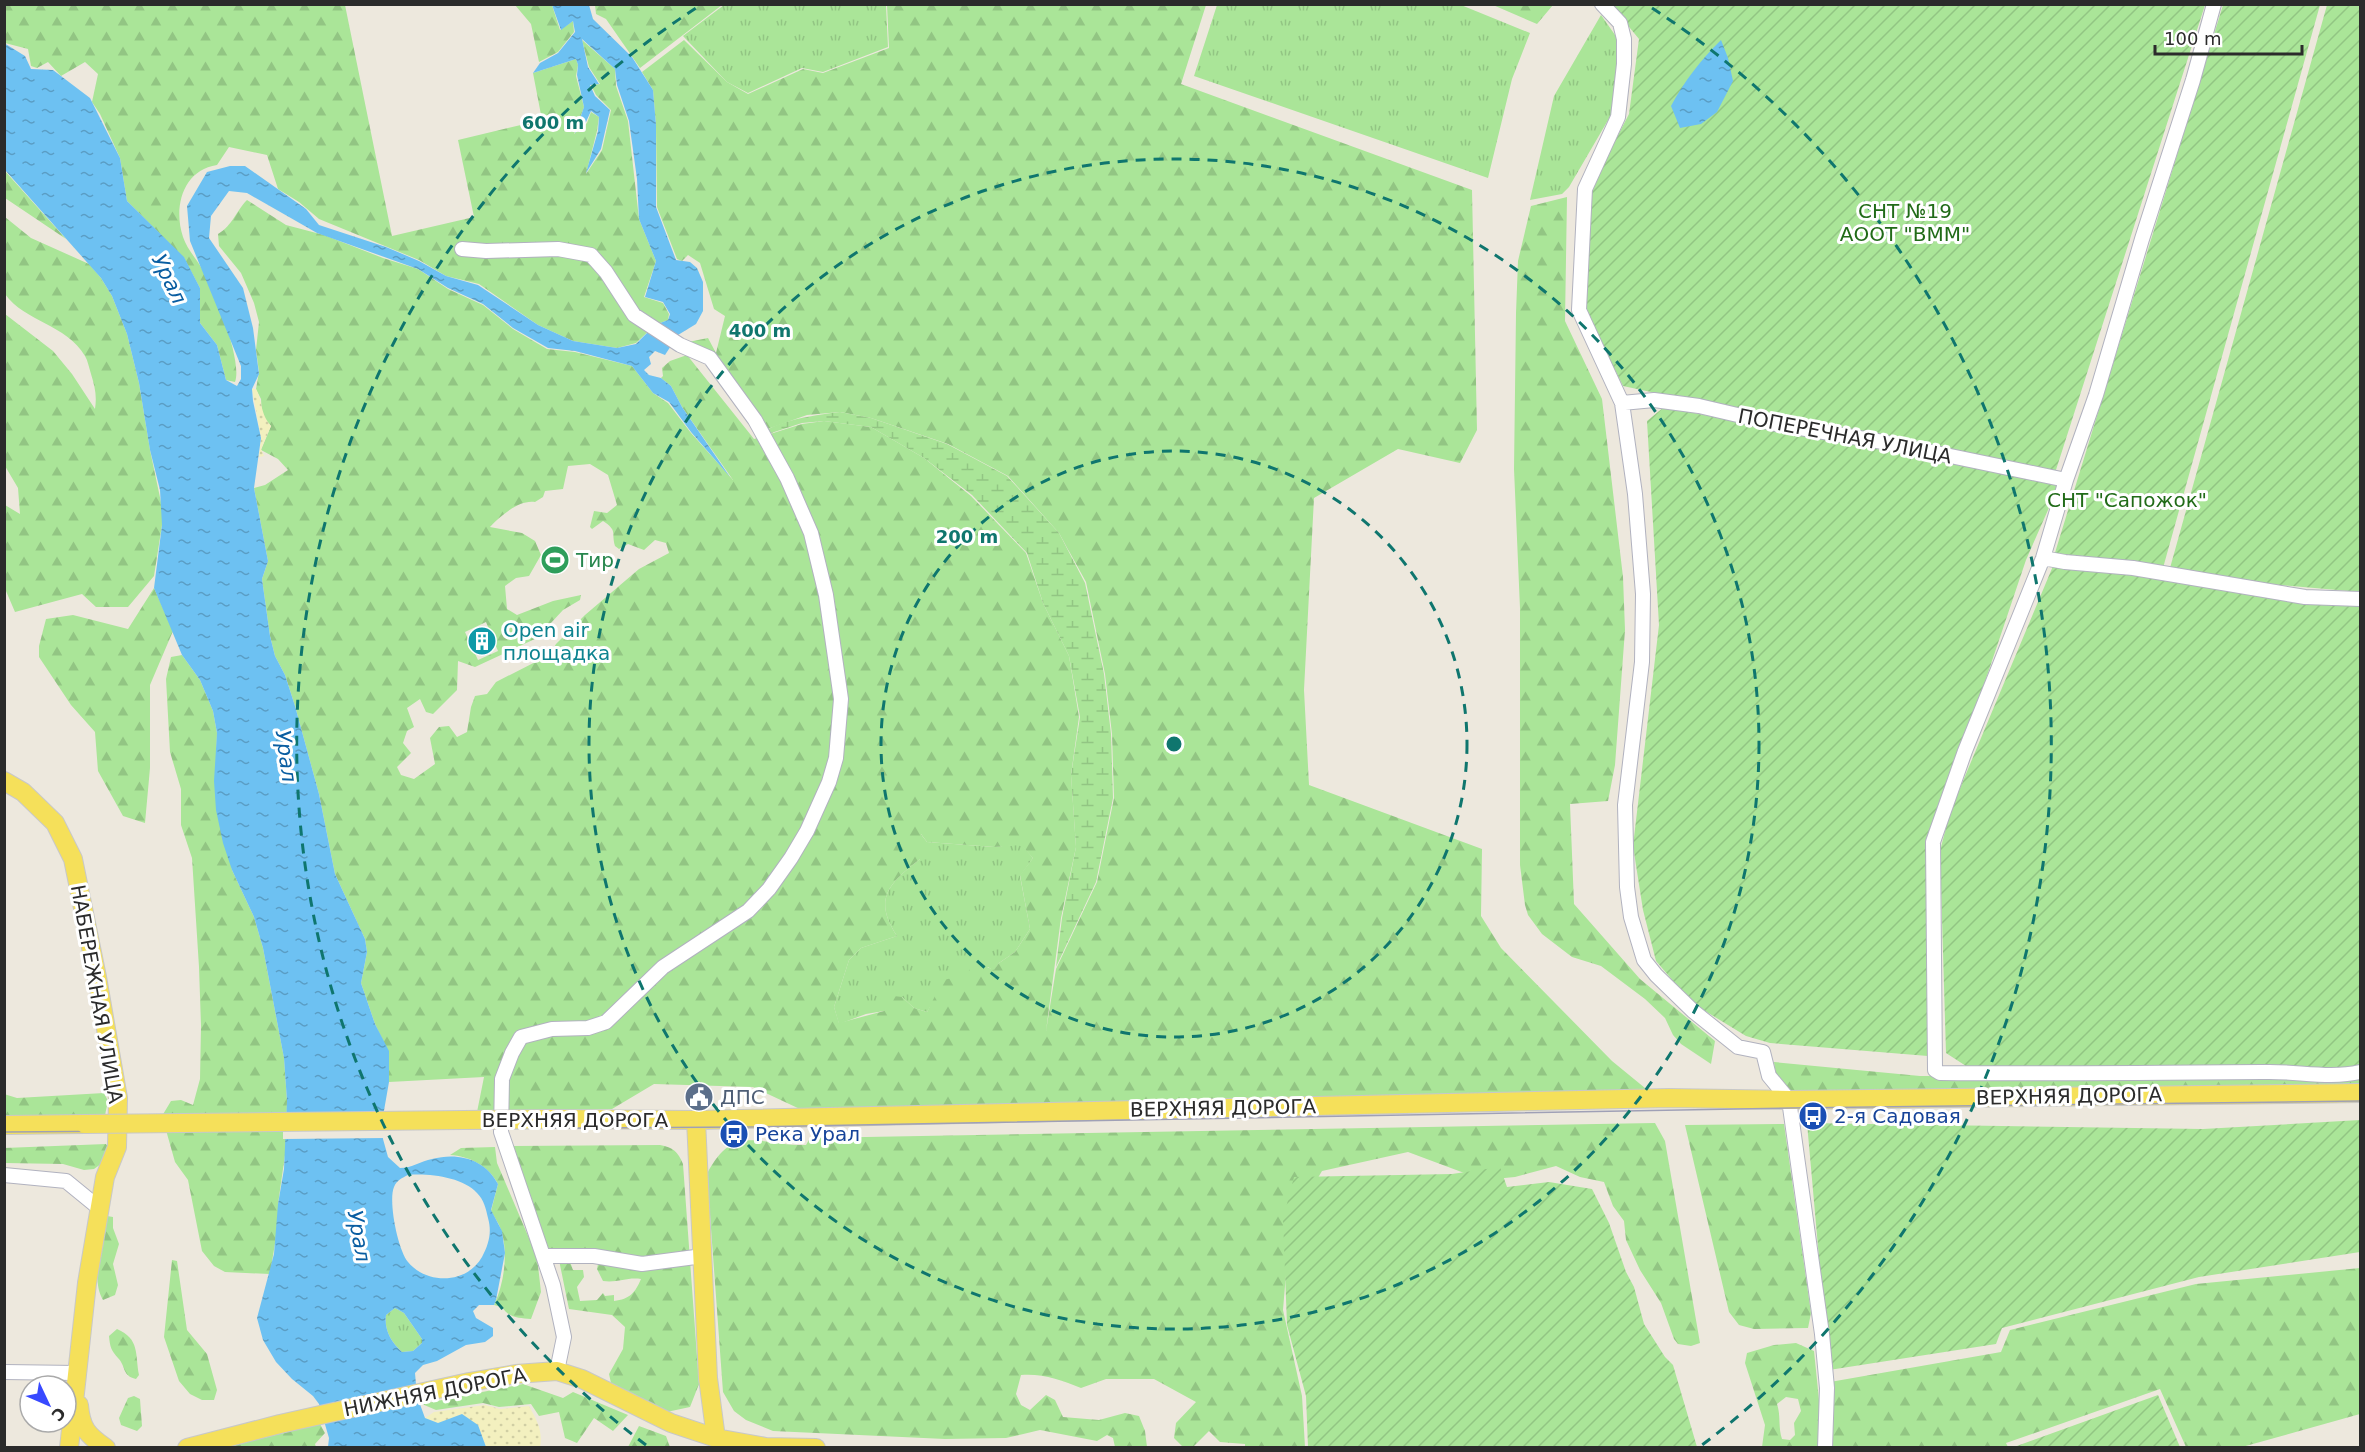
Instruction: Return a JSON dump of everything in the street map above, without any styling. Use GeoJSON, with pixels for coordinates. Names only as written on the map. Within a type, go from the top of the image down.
{"type":"FeatureCollection","features":[{"type":"Feature","properties":{"kind":"main road","name":"НАБЕРЕЖНАЯ УЛИЦА"},"geometry":{"type":"LineString","coordinates":[[4,781],[23,792],[55,823],[73,859],[97,977],[117,1098],[117,1147],[105,1177],[99,1208],[76,1373],[69,1448]]}},
{"type":"Feature","properties":{"kind":"main road","name":"ВЕРХНЯЯ ДОРОГА"},"geometry":{"type":"LineString","coordinates":[[4,1125],[550,1119],[696,1120],[1669,1098],[1789,1100],[2361,1093]]}},
{"type":"Feature","properties":{"kind":"main road"},"geometry":{"type":"LineString","coordinates":[[696,1120],[708,1378],[716,1438]]}},
{"type":"Feature","properties":{"kind":"main road","name":"НИЖНЯЯ ДОРОГА"},"geometry":{"type":"LineString","coordinates":[[187,1448],[280,1424],[469,1382],[516,1374],[557,1371],[582,1379],[671,1423],[716,1438],[766,1447],[816,1448]]}},
{"type":"Feature","properties":{"kind":"main road"},"geometry":{"type":"LineString","coordinates":[[76,1373],[81,1422],[91,1437],[106,1448]]}},
{"type":"Feature","properties":{"kind":"street"},"geometry":{"type":"LineString","coordinates":[[1602,4],[1620,23],[1624,39],[1624,64],[1618,117],[1585,189],[1579,310],[1622,403],[1635,494],[1643,594],[1642,662],[1625,805],[1627,887],[1631,917],[1644,960],[1656,975],[1693,1011],[1738,1047],[1763,1052],[1769,1076],[1789,1100],[1822,1334],[1827,1388],[1825,1448]]}},
{"type":"Feature","properties":{"kind":"street"},"geometry":{"type":"LineString","coordinates":[[2214,4],[2193,80],[2142,239],[2096,395],[2066,480],[2043,558],[1965,751],[1933,842],[1935,1070],[1940,1073],[2003,1074],[2361,1072]]}},
{"type":"Feature","properties":{"kind":"street"},"geometry":{"type":"LineString","coordinates":[[462,249],[558,249],[591,255],[606,272],[634,315],[680,345],[710,358],[755,420],[787,478],[811,533],[826,595],[841,699],[836,758],[829,782],[807,831],[769,889],[748,911],[663,967],[606,1022],[588,1028],[552,1029],[521,1037],[512,1053],[502,1079],[501,1132],[553,1285],[564,1336],[557,1371]]}},
{"type":"Feature","properties":{"kind":"street","name":"ПОПЕРЕЧНАЯ УЛИЦА"},"geometry":{"type":"LineString","coordinates":[[1622,403],[1654,400],[1699,406],[1776,424],[1883,442],[2066,480]]}},
{"type":"Feature","properties":{"kind":"street"},"geometry":{"type":"LineString","coordinates":[[2043,558],[2133,568],[2305,597],[2361,599]]}},
{"type":"Feature","properties":{"kind":"street"},"geometry":{"type":"LineString","coordinates":[[4,1175],[66,1181],[99,1208]]}},
{"type":"Feature","properties":{"kind":"street"},"geometry":{"type":"LineString","coordinates":[[544,1256],[594,1256],[642,1264],[703,1256]]}},
{"type":"Feature","properties":{"kind":"street"},"geometry":{"type":"LineString","coordinates":[[4,1372],[76,1373]]}},
{"type":"Feature","properties":{"kind":"green space"},"geometry":{"type":"Polygon","coordinates":[[[595,4],[722,5],[640,68],[606,19],[596,14],[595,4]]]}},
{"type":"Feature","properties":{"kind":"green space"},"geometry":{"type":"Polygon","coordinates":[[[5,5],[345,5],[392,236],[474,217],[458,140],[542,120],[533,73],[576,59],[578,65],[576,76],[584,107],[574,134],[587,123],[591,112],[599,117],[586,174],[602,150],[611,110],[596,95],[591,85],[600,84],[589,67],[582,40],[615,69],[616,86],[628,121],[639,219],[656,261],[644,297],[663,303],[669,314],[668,320],[655,325],[636,343],[617,348],[573,341],[538,325],[479,284],[446,276],[419,260],[319,219],[299,202],[278,189],[267,155],[229,147],[217,165],[205,168],[189,182],[180,202],[179,214],[183,237],[207,279],[220,308],[231,342],[235,358],[235,382],[226,380],[217,345],[200,323],[200,288],[184,258],[127,201],[120,158],[92,102],[98,74],[85,62],[61,76],[48,62],[37,68],[31,66],[28,49],[5,43],[5,5]]]}},
{"type":"Feature","properties":{"kind":"green space"},"geometry":{"type":"Polygon","coordinates":[[[515,5],[552,5],[560,30],[573,21],[574,32],[558,52],[539,62],[531,24],[515,5]]]}},
{"type":"Feature","properties":{"kind":"green space"},"geometry":{"type":"Polygon","coordinates":[[[724,5],[886,5],[888,47],[823,72],[802,68],[748,93],[727,82],[683,36],[724,5]]]}},
{"type":"Feature","properties":{"kind":"green space"},"geometry":{"type":"Polygon","coordinates":[[[887,5],[1206,5],[1181,84],[1472,190],[1477,430],[1460,463],[1398,449],[1314,498],[1304,690],[1309,785],[1482,849],[1481,916],[1501,948],[1612,1061],[1656,1097],[802,1110],[753,1087],[654,1084],[612,1109],[477,1112],[484,1077],[389,1082],[388,1051],[375,1024],[361,983],[367,952],[365,939],[335,874],[319,794],[295,706],[285,675],[275,656],[270,636],[262,579],[268,561],[254,488],[265,485],[288,470],[278,459],[261,450],[271,426],[262,416],[261,399],[256,389],[259,372],[256,350],[259,322],[254,303],[241,273],[219,246],[218,234],[247,200],[286,225],[324,235],[418,269],[448,289],[483,305],[513,329],[547,349],[575,352],[632,366],[653,393],[668,403],[733,480],[682,407],[671,386],[661,378],[662,368],[670,361],[687,355],[754,439],[802,424],[824,421],[871,427],[924,458],[971,496],[1026,553],[1043,603],[1069,656],[1079,717],[1071,775],[1076,847],[1061,918],[1046,1031],[1056,969],[1097,882],[1114,798],[1112,734],[1105,674],[1086,582],[1059,533],[1008,476],[948,444],[871,418],[840,412],[807,415],[762,431],[688,342],[708,338],[716,353],[725,316],[714,309],[700,263],[688,255],[682,261],[677,259],[657,207],[656,125],[653,90],[642,72],[684,40],[727,82],[748,94],[803,69],[823,73],[889,48],[887,5]],[[590,464],[568,466],[563,489],[545,491],[543,497],[535,502],[517,506],[505,513],[490,527],[522,533],[535,541],[541,555],[529,576],[516,578],[505,586],[507,609],[517,615],[553,601],[581,595],[580,600],[563,610],[537,638],[475,667],[458,661],[457,690],[433,714],[426,712],[420,699],[407,708],[414,727],[407,731],[403,743],[411,753],[397,767],[401,775],[414,779],[435,764],[430,738],[439,727],[449,726],[457,737],[467,732],[475,696],[487,694],[496,682],[549,655],[556,644],[585,615],[639,569],[669,553],[666,543],[655,540],[644,550],[628,544],[619,549],[615,546],[612,530],[608,524],[603,521],[592,529],[590,527],[594,511],[607,513],[617,505],[608,475],[590,464]],[[486,622],[465,632],[478,660],[498,651],[486,622]],[[921,834],[920,859],[893,884],[885,901],[890,923],[897,936],[861,948],[849,960],[834,1007],[839,1023],[884,1011],[894,996],[902,997],[914,1008],[927,1012],[943,980],[967,975],[973,961],[994,970],[999,963],[1015,952],[1030,929],[1020,875],[1033,858],[1021,845],[994,847],[927,842],[921,834]]]}},
{"type":"Feature","properties":{"kind":"green space"},"geometry":{"type":"Polygon","coordinates":[[[1217,5],[1461,5],[1530,33],[1512,79],[1488,178],[1194,76],[1217,5]]]}},
{"type":"Feature","properties":{"kind":"green space"},"geometry":{"type":"Polygon","coordinates":[[[1493,5],[1553,5],[1537,24],[1493,5]]]}},
{"type":"Feature","properties":{"kind":"green space","name":"СНТ №19 АООТ \"ВММ\""},"geometry":{"type":"Polygon","coordinates":[[[1611,5],[2205,5],[2055,473],[1772,418],[1623,386],[1586,312],[1591,187],[1629,114],[1639,39],[1611,5]]]}},
{"type":"Feature","properties":{"kind":"green space","name":"СНТ \"Сапожок\""},"geometry":{"type":"Polygon","coordinates":[[[2223,5],[2320,5],[2163,568],[2054,556],[2223,5]]]}},
{"type":"Feature","properties":{"kind":"green space"},"geometry":{"type":"Polygon","coordinates":[[[2327,5],[2360,5],[2360,592],[2257,583],[2170,568],[2327,5]]]}},
{"type":"Feature","properties":{"kind":"green space"},"geometry":{"type":"Polygon","coordinates":[[[1601,15],[1620,42],[1622,51],[1611,115],[1569,187],[1562,194],[1530,200],[1554,96],[1601,15]]]}},
{"type":"Feature","properties":{"kind":"green space"},"geometry":{"type":"Polygon","coordinates":[[[4,170],[66,239],[5,198],[4,170]]]}},
{"type":"Feature","properties":{"kind":"green space"},"geometry":{"type":"Polygon","coordinates":[[[1567,197],[1565,321],[1602,399],[1623,577],[1625,630],[1615,765],[1608,801],[1570,804],[1574,904],[1640,979],[1715,1041],[1711,1064],[1681,1044],[1673,1035],[1665,1018],[1645,999],[1601,966],[1572,957],[1542,934],[1528,915],[1525,905],[1520,865],[1520,608],[1514,469],[1518,261],[1531,206],[1567,197]]]}},
{"type":"Feature","properties":{"kind":"green space"},"geometry":{"type":"Polygon","coordinates":[[[5,217],[31,238],[89,264],[112,296],[127,334],[139,383],[162,507],[162,525],[154,576],[128,607],[96,607],[82,594],[15,612],[6,591],[4,577],[5,505],[20,514],[18,488],[5,466],[5,314],[53,351],[72,374],[95,409],[96,400],[95,387],[87,360],[77,345],[57,330],[23,311],[5,294],[5,217]]]}},
{"type":"Feature","properties":{"kind":"green space"},"geometry":{"type":"Polygon","coordinates":[[[1664,407],[2059,485],[2026,560],[1963,747],[1926,839],[1928,1056],[1770,1043],[1746,1036],[1692,1003],[1656,961],[1643,910],[1633,846],[1659,625],[1647,421],[1664,407]]]}},
{"type":"Feature","properties":{"kind":"green space"},"geometry":{"type":"Polygon","coordinates":[[[840,412],[871,418],[947,444],[1007,476],[1059,533],[1085,583],[1104,674],[1111,734],[1113,798],[1096,882],[1056,967],[1062,918],[1076,847],[1071,775],[1080,717],[1069,656],[1043,603],[1027,553],[972,495],[924,458],[871,427],[824,421],[802,423],[756,438],[784,423],[840,412]]]}},
{"type":"Feature","properties":{"kind":"green space"},"geometry":{"type":"Polygon","coordinates":[[[2053,566],[2159,577],[2360,605],[2360,1068],[1966,1066],[1946,1053],[1940,851],[1950,812],[2053,566]]]}},
{"type":"Feature","properties":{"kind":"green space"},"geometry":{"type":"Polygon","coordinates":[[[154,588],[173,631],[150,685],[150,768],[145,823],[123,816],[98,771],[95,732],[71,705],[39,657],[39,646],[46,619],[73,615],[128,629],[154,588]]]}},
{"type":"Feature","properties":{"kind":"green space"},"geometry":{"type":"Polygon","coordinates":[[[182,655],[200,680],[213,711],[217,733],[216,764],[232,870],[254,917],[263,948],[284,1058],[287,1101],[286,1148],[270,1274],[225,1272],[214,1266],[202,1251],[188,1180],[175,1162],[162,1116],[171,1101],[181,1100],[193,1105],[200,1079],[199,967],[192,858],[181,825],[181,789],[170,752],[166,679],[171,657],[182,655]]]}},
{"type":"Feature","properties":{"kind":"green space"},"geometry":{"type":"Polygon","coordinates":[[[920,833],[927,842],[994,847],[1021,844],[1033,858],[1020,876],[1030,929],[1015,952],[999,963],[994,971],[988,967],[962,979],[946,990],[927,1012],[914,1008],[902,997],[884,1011],[866,1014],[839,1024],[834,1007],[849,960],[861,948],[897,936],[890,923],[885,901],[893,884],[920,859],[920,833]]]}},
{"type":"Feature","properties":{"kind":"green space"},"geometry":{"type":"Polygon","coordinates":[[[1774,1062],[1920,1076],[2360,1078],[2360,1087],[1796,1093],[1780,1081],[1774,1062]]]}},
{"type":"Feature","properties":{"kind":"green space"},"geometry":{"type":"Polygon","coordinates":[[[104,1093],[108,1101],[105,1115],[5,1116],[4,1094],[17,1098],[104,1093]]]}},
{"type":"Feature","properties":{"kind":"green space"},"geometry":{"type":"Polygon","coordinates":[[[2360,1120],[2360,1252],[2199,1277],[2002,1328],[1996,1344],[1829,1370],[1807,1123],[2203,1129],[2360,1120]]]}},
{"type":"Feature","properties":{"kind":"green space"},"geometry":{"type":"Polygon","coordinates":[[[1655,1123],[1665,1141],[1700,1343],[1691,1346],[1678,1344],[1674,1339],[1661,1303],[1640,1270],[1626,1240],[1624,1221],[1613,1206],[1604,1182],[1580,1177],[1556,1166],[1515,1177],[1483,1180],[1408,1152],[1322,1171],[1290,1225],[1283,1310],[1302,1396],[1305,1447],[1245,1447],[1245,1444],[1220,1442],[1209,1431],[1193,1447],[1183,1447],[1174,1438],[1176,1423],[1196,1402],[1154,1379],[1106,1379],[1081,1388],[1051,1378],[1021,1375],[1016,1394],[1021,1405],[1030,1410],[1046,1395],[1055,1400],[1063,1417],[1099,1420],[1125,1413],[1139,1416],[1145,1431],[1147,1447],[1115,1447],[1113,1438],[1107,1435],[1097,1441],[1040,1430],[1006,1438],[945,1439],[773,1431],[746,1420],[734,1411],[723,1392],[707,1174],[717,1158],[727,1148],[738,1142],[750,1140],[806,1145],[810,1138],[1655,1123]]]}},
{"type":"Feature","properties":{"kind":"green space"},"geometry":{"type":"Polygon","coordinates":[[[1784,1124],[1811,1313],[1808,1328],[1754,1329],[1739,1325],[1729,1312],[1685,1125],[1784,1124]]]}},
{"type":"Feature","properties":{"kind":"green space"},"geometry":{"type":"Polygon","coordinates":[[[106,1144],[109,1149],[105,1161],[94,1169],[84,1170],[63,1164],[5,1163],[4,1148],[106,1144]]]}},
{"type":"Feature","properties":{"kind":"green space"},"geometry":{"type":"Polygon","coordinates":[[[660,1145],[674,1151],[683,1164],[699,1384],[690,1407],[662,1413],[623,1395],[611,1383],[609,1374],[623,1349],[625,1327],[612,1315],[569,1309],[559,1260],[569,1259],[573,1270],[583,1270],[584,1277],[577,1287],[580,1301],[597,1300],[603,1293],[605,1296],[614,1295],[614,1301],[624,1299],[634,1292],[641,1279],[603,1281],[597,1269],[600,1254],[547,1249],[521,1185],[513,1146],[660,1145]]]}},
{"type":"Feature","properties":{"kind":"green space"},"geometry":{"type":"Polygon","coordinates":[[[495,1147],[497,1163],[537,1257],[541,1292],[531,1319],[515,1317],[502,1307],[494,1305],[503,1279],[505,1260],[502,1233],[491,1211],[498,1184],[478,1163],[464,1157],[450,1155],[461,1148],[495,1147]]]}},
{"type":"Feature","properties":{"kind":"green space"},"geometry":{"type":"Polygon","coordinates":[[[1500,1167],[1507,1187],[1549,1182],[1592,1189],[1609,1223],[1626,1272],[1634,1287],[1644,1324],[1665,1357],[1673,1365],[1697,1447],[1308,1447],[1306,1396],[1287,1325],[1283,1219],[1294,1177],[1452,1174],[1500,1167]]]}},
{"type":"Feature","properties":{"kind":"green space"},"geometry":{"type":"Polygon","coordinates":[[[107,1216],[113,1217],[113,1228],[119,1244],[113,1264],[118,1285],[115,1295],[103,1300],[99,1291],[97,1271],[107,1216]]]}},
{"type":"Feature","properties":{"kind":"green space"},"geometry":{"type":"Polygon","coordinates":[[[172,1260],[177,1261],[187,1330],[207,1354],[217,1390],[214,1400],[202,1400],[190,1394],[179,1381],[164,1337],[172,1260]]]}},
{"type":"Feature","properties":{"kind":"green space"},"geometry":{"type":"Polygon","coordinates":[[[2360,1268],[2360,1414],[2242,1447],[2186,1447],[2160,1389],[2006,1443],[2008,1447],[1830,1448],[1830,1382],[2001,1352],[2010,1330],[2196,1284],[2360,1268]]]}},
{"type":"Feature","properties":{"kind":"green space"},"geometry":{"type":"Polygon","coordinates":[[[395,1308],[404,1313],[422,1339],[422,1343],[413,1351],[402,1352],[389,1335],[386,1315],[395,1308]]]}},
{"type":"Feature","properties":{"kind":"green space"},"geometry":{"type":"Polygon","coordinates":[[[117,1329],[130,1337],[133,1342],[139,1375],[136,1379],[128,1376],[111,1348],[109,1336],[117,1329]]]}},
{"type":"Feature","properties":{"kind":"green space"},"geometry":{"type":"Polygon","coordinates":[[[1796,1343],[1814,1351],[1819,1400],[1819,1447],[1762,1447],[1765,1425],[1745,1363],[1747,1353],[1774,1345],[1796,1343]],[[1786,1397],[1777,1404],[1782,1439],[1790,1440],[1795,1435],[1794,1423],[1801,1411],[1798,1399],[1786,1397]]]}},
{"type":"Feature","properties":{"kind":"green space"},"geometry":{"type":"Polygon","coordinates":[[[523,1384],[563,1398],[573,1392],[628,1415],[613,1431],[594,1418],[577,1443],[565,1438],[559,1412],[539,1416],[531,1404],[499,1407],[483,1403],[436,1410],[422,1404],[523,1384]]]}},
{"type":"Feature","properties":{"kind":"green space"},"geometry":{"type":"Polygon","coordinates":[[[2158,1395],[2180,1447],[2014,1447],[2158,1395]]]}},
{"type":"Feature","properties":{"kind":"green space"},"geometry":{"type":"Polygon","coordinates":[[[134,1396],[140,1399],[142,1426],[137,1431],[121,1425],[119,1418],[128,1398],[134,1396]]]}},
{"type":"Feature","properties":{"kind":"green space"},"geometry":{"type":"Polygon","coordinates":[[[320,1424],[325,1433],[315,1444],[316,1447],[222,1448],[320,1424]]]}},
{"type":"Feature","properties":{"kind":"green space"},"geometry":{"type":"Polygon","coordinates":[[[639,1426],[666,1436],[670,1447],[628,1447],[639,1426]]]}},
{"type":"Feature","properties":{"kind":"sand"},"geometry":{"type":"Polygon","coordinates":[[[252,389],[256,389],[265,417],[271,426],[261,449],[264,456],[259,457],[261,438],[252,389]]]}},
{"type":"Feature","properties":{"kind":"sand"},"geometry":{"type":"Polygon","coordinates":[[[485,1405],[500,1409],[529,1406],[540,1431],[540,1448],[486,1447],[478,1425],[438,1423],[425,1418],[434,1412],[485,1405]]]}},
{"type":"Feature","properties":{"kind":"water","name":"Урал"},"geometry":{"type":"Polygon","coordinates":[[[552,5],[589,5],[593,19],[632,57],[653,90],[656,125],[656,207],[676,260],[690,262],[697,268],[703,282],[703,311],[696,324],[678,335],[665,355],[655,351],[649,357],[651,364],[644,370],[671,386],[682,407],[730,477],[691,432],[669,402],[653,393],[632,366],[575,351],[548,348],[513,328],[483,304],[448,288],[418,269],[317,233],[247,193],[229,191],[211,216],[209,238],[243,288],[253,328],[259,374],[252,389],[261,438],[254,488],[268,561],[262,579],[270,636],[275,656],[285,675],[295,706],[319,794],[335,874],[365,939],[367,952],[361,983],[375,1024],[389,1051],[389,1082],[382,1122],[383,1139],[388,1157],[400,1168],[451,1156],[470,1159],[486,1169],[498,1184],[491,1210],[502,1231],[505,1253],[494,1305],[479,1305],[473,1311],[476,1318],[493,1328],[493,1336],[485,1342],[466,1345],[437,1361],[423,1365],[415,1373],[417,1396],[425,1418],[438,1423],[462,1414],[478,1425],[486,1447],[328,1447],[329,1438],[319,1404],[276,1362],[263,1340],[257,1318],[274,1254],[278,1204],[284,1169],[287,1101],[284,1058],[263,948],[254,917],[232,870],[216,810],[214,781],[217,733],[213,711],[200,680],[182,655],[154,588],[162,525],[160,490],[150,450],[139,383],[127,334],[112,296],[101,278],[5,170],[4,43],[25,56],[31,69],[53,70],[90,98],[120,158],[127,201],[184,257],[200,288],[200,323],[217,345],[226,380],[237,386],[241,379],[241,366],[190,241],[187,206],[207,172],[230,166],[245,166],[306,209],[319,225],[386,247],[446,276],[478,285],[538,325],[573,341],[617,348],[636,344],[655,325],[668,320],[670,314],[663,302],[645,297],[656,261],[639,219],[637,179],[629,121],[617,85],[615,69],[582,39],[588,67],[599,84],[590,85],[595,96],[610,110],[601,149],[586,173],[598,131],[599,117],[591,111],[586,122],[575,133],[584,107],[576,59],[533,73],[540,63],[558,53],[575,32],[573,21],[561,30],[552,5]],[[408,1175],[397,1183],[392,1194],[395,1225],[404,1256],[416,1269],[436,1278],[457,1277],[467,1272],[482,1257],[489,1238],[489,1223],[481,1199],[471,1188],[454,1180],[435,1176],[408,1175]],[[395,1308],[386,1315],[389,1335],[402,1352],[413,1351],[422,1343],[422,1339],[404,1313],[395,1308]]]}},
{"type":"Feature","properties":{"kind":"water"},"geometry":{"type":"Polygon","coordinates":[[[1721,40],[1733,81],[1717,112],[1701,124],[1680,128],[1671,106],[1693,71],[1721,40]]]}},
{"type":"Feature","properties":{"kind":"pier"},"geometry":{"type":"Polygon","coordinates":[[[283,1116],[385,1122],[386,1138],[283,1139],[283,1116]]]}},
{"type":"Feature","properties":{"kind":"tram line"},"geometry":{"type":"LineString","coordinates":[[4,1132],[745,1127],[1790,1108],[2360,1101]]}},
{"type":"Feature","properties":{"kind":"place","name":"Тир"},"geometry":{"type":"Point","coordinates":[555,560]}},
{"type":"Feature","properties":{"kind":"place","name":"Open air площадка"},"geometry":{"type":"Point","coordinates":[482,641]}},
{"type":"Feature","properties":{"kind":"place","name":"ДПС"},"geometry":{"type":"Point","coordinates":[699,1097]}},
{"type":"Feature","properties":{"kind":"place","name":"2-я Садовая"},"geometry":{"type":"Point","coordinates":[1813,1116]}},
{"type":"Feature","properties":{"kind":"place","name":"Река Урал"},"geometry":{"type":"Point","coordinates":[734,1134]}}]}
